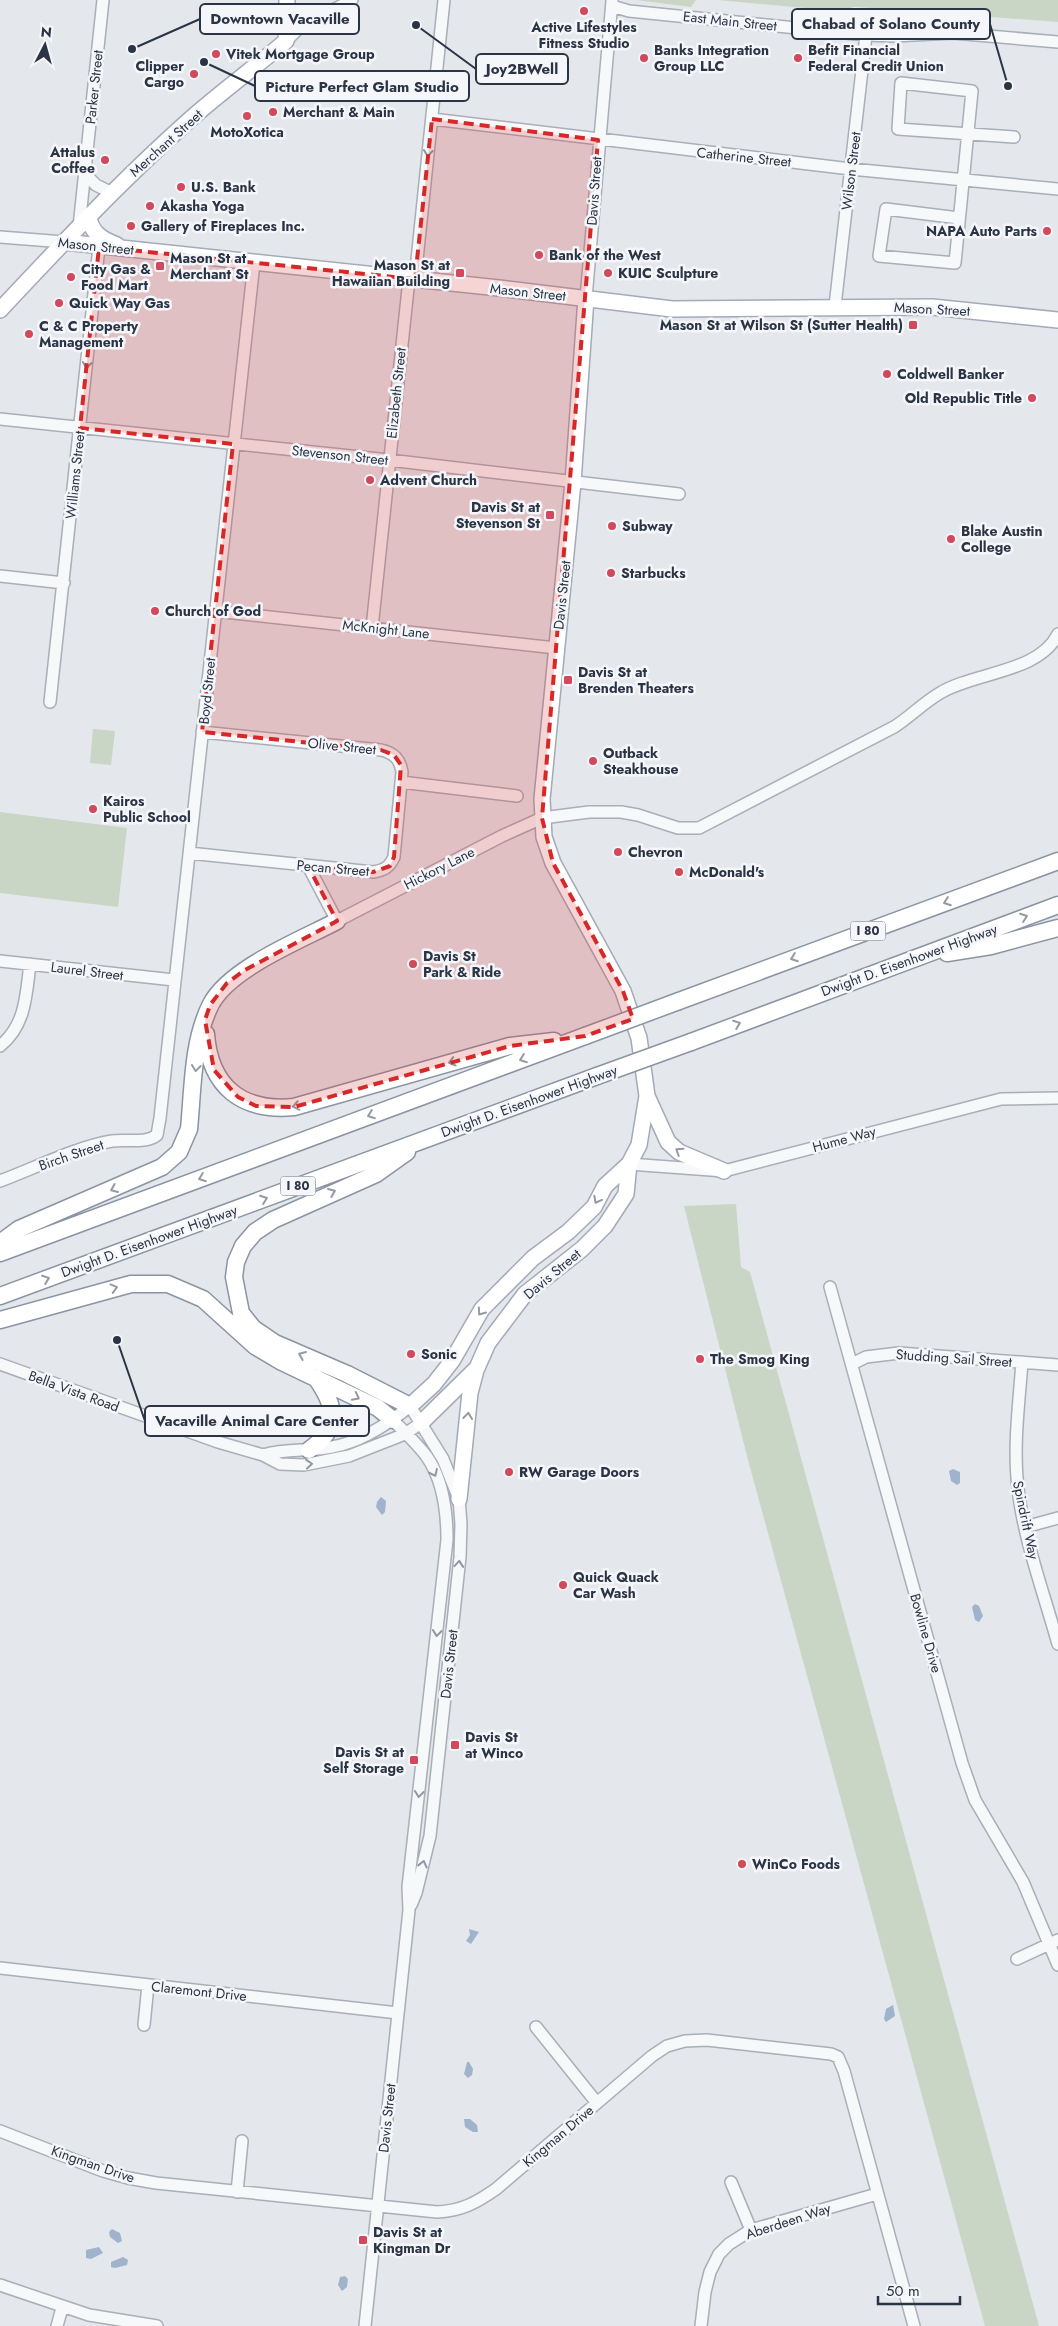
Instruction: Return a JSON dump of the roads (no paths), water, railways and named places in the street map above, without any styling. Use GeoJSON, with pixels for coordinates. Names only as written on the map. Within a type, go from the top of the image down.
{"type":"FeatureCollection","features":[{"type":"Feature","properties":{"kind":"highway"},"geometry":{"type":"LineString","coordinates":[[976,891],[1058,849]]}},
{"type":"Feature","properties":{"kind":"highway","name":"I 80"},"geometry":{"type":"LineString","coordinates":[[0,1253],[1058,861]]}},
{"type":"Feature","properties":{"kind":"highway","name":"Dwight D. Eisenhower Highway"},"geometry":{"type":"LineString","coordinates":[[0,1296],[691,1042],[1058,904]]}},
{"type":"Feature","properties":{"kind":"highway"},"geometry":{"type":"LineString","coordinates":[[0,1242],[19,1229],[145,1176],[162,1167],[179,1152],[189,1129],[199,1036],[210,1005],[226,983],[245,970],[338,921]]}},
{"type":"Feature","properties":{"kind":"highway"},"geometry":{"type":"LineString","coordinates":[[913,958],[991,946],[1058,928]]}},
{"type":"Feature","properties":{"kind":"highway"},"geometry":{"type":"LineString","coordinates":[[205,1020],[207,1051],[214,1070],[223,1084],[238,1097],[256,1106],[274,1109],[294,1107],[510,1046],[586,1036]]}},
{"type":"Feature","properties":{"kind":"highway"},"geometry":{"type":"LineString","coordinates":[[410,1406],[347,1374],[275,1343],[253,1328],[241,1313],[234,1277],[243,1246],[255,1232],[273,1220],[376,1174],[429,1138]]}},
{"type":"Feature","properties":{"kind":"highway"},"geometry":{"type":"LineString","coordinates":[[0,1320],[131,1284],[168,1284],[203,1299],[255,1346],[378,1408],[393,1420]]}},
{"type":"Feature","properties":{"kind":"highway"},"geometry":{"type":"LineString","coordinates":[[310,1450],[324,1438],[332,1421],[333,1408],[328,1395],[316,1378]]}},
{"type":"Feature","properties":{"kind":"main road"},"geometry":{"type":"LineString","coordinates":[[286,41],[287,0]]}},
{"type":"Feature","properties":{"kind":"main road","name":"Merchant Street"},"geometry":{"type":"LineString","coordinates":[[0,310],[112,193],[190,118],[286,41]]}},
{"type":"Feature","properties":{"kind":"main road"},"geometry":{"type":"LineString","coordinates":[[84,222],[104,240],[125,248]]}},
{"type":"Feature","properties":{"kind":"main road","name":"Mason Street"},"geometry":{"type":"LineString","coordinates":[[64,242],[586,298],[672,309],[835,306],[932,307],[1058,320]]}},
{"type":"Feature","properties":{"kind":"main road","name":"Davis Street"},"geometry":{"type":"LineString","coordinates":[[410,1406],[434,1384],[452,1361],[482,1309],[532,1258],[568,1232],[594,1207],[605,1186],[629,1164],[639,1145],[648,1096],[639,1038],[623,991],[552,863],[544,837],[542,818],[542,789],[573,482],[586,298]]}},
{"type":"Feature","properties":{"kind":"main road"},"geometry":{"type":"LineString","coordinates":[[648,1096],[668,1142],[679,1152],[724,1171]]}},
{"type":"Feature","properties":{"kind":"main road","name":"Davis Street"},"geometry":{"type":"LineString","coordinates":[[421,1423],[477,1368],[488,1343],[525,1294],[582,1249],[605,1226],[626,1194],[629,1164]]}},
{"type":"Feature","properties":{"kind":"main road"},"geometry":{"type":"LineString","coordinates":[[459,1499],[470,1393],[477,1368]]}},
{"type":"Feature","properties":{"kind":"street","name":"Parker Street"},"geometry":{"type":"LineString","coordinates":[[84,222],[85,174],[103,0]]}},
{"type":"Feature","properties":{"kind":"street","name":"Merchant Street"},"geometry":{"type":"LineString","coordinates":[[286,41],[299,28],[352,0]]}},
{"type":"Feature","properties":{"kind":"street","name":"Elizabeth Street"},"geometry":{"type":"LineString","coordinates":[[372,628],[389,460],[432,120],[444,0]]}},
{"type":"Feature","properties":{"kind":"street","name":"East Main Street"},"geometry":{"type":"LineString","coordinates":[[612,3],[628,11],[866,35],[894,36],[953,33],[1058,42]]}},
{"type":"Feature","properties":{"kind":"street","name":"Davis Street"},"geometry":{"type":"LineString","coordinates":[[586,298],[598,140],[612,3]]}},
{"type":"Feature","properties":{"kind":"street","name":"Wilson Street"},"geometry":{"type":"LineString","coordinates":[[835,306],[866,35]]}},
{"type":"Feature","properties":{"kind":"street"},"geometry":{"type":"LineString","coordinates":[[959,218],[886,209],[879,256],[955,263],[970,133],[972,91],[902,83],[898,129],[970,133],[1014,137]]}},
{"type":"Feature","properties":{"kind":"street","name":"Catherine Street"},"geometry":{"type":"LineString","coordinates":[[432,120],[851,169],[1058,189]]}},
{"type":"Feature","properties":{"kind":"street"},"geometry":{"type":"LineString","coordinates":[[85,174],[96,185],[112,193]]}},
{"type":"Feature","properties":{"kind":"street","name":"Mason Street"},"geometry":{"type":"LineString","coordinates":[[0,237],[64,242]]}},
{"type":"Feature","properties":{"kind":"street","name":"Williams Street"},"geometry":{"type":"LineString","coordinates":[[50,702],[99,247]]}},
{"type":"Feature","properties":{"kind":"street","name":"Boyd Street"},"geometry":{"type":"LineString","coordinates":[[160,1120],[254,262]]}},
{"type":"Feature","properties":{"kind":"street","name":"Stevenson Street"},"geometry":{"type":"LineString","coordinates":[[0,419],[389,460],[679,494]]}},
{"type":"Feature","properties":{"kind":"street"},"geometry":{"type":"LineString","coordinates":[[0,576],[64,583]]}},
{"type":"Feature","properties":{"kind":"street","name":"McKnight Lane"},"geometry":{"type":"LineString","coordinates":[[215,611],[556,648]]}},
{"type":"Feature","properties":{"kind":"street","name":"Hickory Lane"},"geometry":{"type":"LineString","coordinates":[[338,921],[502,836],[542,818],[589,812],[621,812],[638,815],[678,828],[698,828],[894,727],[912,716],[941,692],[1031,660],[1053,645],[1058,634]]}},
{"type":"Feature","properties":{"kind":"street","name":"Olive Street"},"geometry":{"type":"LineString","coordinates":[[202,732],[387,751],[399,760],[402,772],[401,782]]}},
{"type":"Feature","properties":{"kind":"street"},"geometry":{"type":"LineString","coordinates":[[401,782],[517,796]]}},
{"type":"Feature","properties":{"kind":"street","name":"Pecan Street"},"geometry":{"type":"LineString","coordinates":[[189,853],[308,866],[373,872],[383,871],[390,866],[394,857],[401,782]]}},
{"type":"Feature","properties":{"kind":"street"},"geometry":{"type":"LineString","coordinates":[[308,866],[338,921]]}},
{"type":"Feature","properties":{"kind":"street","name":"Laurel Street"},"geometry":{"type":"LineString","coordinates":[[0,961],[174,980]]}},
{"type":"Feature","properties":{"kind":"street"},"geometry":{"type":"LineString","coordinates":[[0,1046],[14,1034],[21,1022],[30,964]]}},
{"type":"Feature","properties":{"kind":"street","name":"Hume Way"},"geometry":{"type":"LineString","coordinates":[[629,1164],[724,1171],[1001,1099],[1058,1098]]}},
{"type":"Feature","properties":{"kind":"street","name":"Birch Street"},"geometry":{"type":"LineString","coordinates":[[0,1181],[92,1146],[112,1141],[152,1138],[157,1135],[160,1120]]}},
{"type":"Feature","properties":{"kind":"street","name":"Bowline Drive"},"geometry":{"type":"LineString","coordinates":[[830,1287],[962,1763],[976,1800],[1023,1882],[1054,1942],[1058,1965]]}},
{"type":"Feature","properties":{"kind":"street","name":"Studding Sail Street"},"geometry":{"type":"LineString","coordinates":[[852,1364],[866,1357],[898,1352],[1058,1365]]}},
{"type":"Feature","properties":{"kind":"street","name":"Spindrift Way"},"geometry":{"type":"LineString","coordinates":[[1022,1362],[1016,1467],[1018,1491],[1058,1644]]}},
{"type":"Feature","properties":{"kind":"street","name":"Bella Vista Road"},"geometry":{"type":"LineString","coordinates":[[0,1364],[218,1442],[262,1455],[280,1464],[329,1462],[378,1447],[406,1434]]}},
{"type":"Feature","properties":{"kind":"street","name":"Davis Street"},"geometry":{"type":"LineString","coordinates":[[365,2326],[409,1910],[408,1887],[447,1531],[440,1486],[427,1457],[393,1420],[410,1406],[443,1459],[459,1499],[460,1557],[430,1836],[416,1893],[409,1910]]}},
{"type":"Feature","properties":{"kind":"street"},"geometry":{"type":"LineString","coordinates":[[262,1455],[282,1449],[310,1450],[333,1447],[352,1441],[393,1420]]}},
{"type":"Feature","properties":{"kind":"street","name":"Davis Street"},"geometry":{"type":"LineString","coordinates":[[406,1434],[421,1423]]}},
{"type":"Feature","properties":{"kind":"street"},"geometry":{"type":"LineString","coordinates":[[1026,1527],[1058,1518]]}},
{"type":"Feature","properties":{"kind":"street"},"geometry":{"type":"LineString","coordinates":[[1017,1958],[1054,1942]]}},
{"type":"Feature","properties":{"kind":"street","name":"Claremont Drive"},"geometry":{"type":"LineString","coordinates":[[0,1968],[398,2013]]}},
{"type":"Feature","properties":{"kind":"street"},"geometry":{"type":"LineString","coordinates":[[144,2025],[148,1985]]}},
{"type":"Feature","properties":{"kind":"street"},"geometry":{"type":"LineString","coordinates":[[536,2027],[597,2102]]}},
{"type":"Feature","properties":{"kind":"street","name":"Kingman Drive"},"geometry":{"type":"LineString","coordinates":[[0,2131],[103,2171],[128,2178],[236,2192],[437,2212],[455,2211],[474,2205],[496,2189],[652,2056],[668,2046],[685,2041],[707,2040],[838,2057],[914,2326]]}},
{"type":"Feature","properties":{"kind":"street"},"geometry":{"type":"LineString","coordinates":[[236,2192],[242,2141]]}},
{"type":"Feature","properties":{"kind":"street"},"geometry":{"type":"LineString","coordinates":[[732,2182],[751,2230]]}},
{"type":"Feature","properties":{"kind":"street","name":"Aberdeen Way"},"geometry":{"type":"LineString","coordinates":[[702,2326],[705,2292],[710,2272],[719,2254],[729,2244],[751,2230],[877,2194]]}},
{"type":"Feature","properties":{"kind":"street"},"geometry":{"type":"LineString","coordinates":[[0,2285],[62,2308],[105,2319],[157,2326]]}},
{"type":"Feature","properties":{"kind":"street"},"geometry":{"type":"LineString","coordinates":[[56,2326],[62,2308]]}},
{"type":"Feature","properties":{"kind":"water"},"geometry":{"type":"Polygon","coordinates":[[[953,1469],[960,1472],[960,1483],[957,1485],[951,1481],[949,1471],[953,1469]]]}},
{"type":"Feature","properties":{"kind":"water"},"geometry":{"type":"Polygon","coordinates":[[[381,1497],[386,1501],[385,1512],[382,1515],[376,1507],[381,1497]]]}},
{"type":"Feature","properties":{"kind":"water"},"geometry":{"type":"Polygon","coordinates":[[[975,1604],[979,1606],[983,1616],[979,1622],[975,1620],[972,1607],[975,1604]]]}},
{"type":"Feature","properties":{"kind":"water"},"geometry":{"type":"Polygon","coordinates":[[[469,1929],[479,1932],[471,1944],[466,1941],[470,1935],[469,1929]]]}},
{"type":"Feature","properties":{"kind":"water"},"geometry":{"type":"Polygon","coordinates":[[[893,2005],[895,2016],[886,2022],[884,2019],[886,2009],[893,2005]]]}},
{"type":"Feature","properties":{"kind":"water"},"geometry":{"type":"Polygon","coordinates":[[[467,2062],[469,2062],[473,2069],[472,2075],[468,2078],[464,2074],[467,2062]]]}},
{"type":"Feature","properties":{"kind":"water"},"geometry":{"type":"Polygon","coordinates":[[[464,2119],[470,2119],[477,2125],[478,2132],[473,2132],[465,2127],[464,2119]]]}},
{"type":"Feature","properties":{"kind":"water"},"geometry":{"type":"Polygon","coordinates":[[[112,2229],[120,2233],[122,2241],[118,2243],[110,2237],[109,2232],[112,2229]]]}},
{"type":"Feature","properties":{"kind":"water"},"geometry":{"type":"Polygon","coordinates":[[[99,2247],[103,2253],[91,2259],[86,2258],[86,2250],[99,2247]]]}},
{"type":"Feature","properties":{"kind":"water"},"geometry":{"type":"Polygon","coordinates":[[[123,2257],[128,2260],[127,2265],[111,2267],[111,2262],[123,2257]]]}},
{"type":"Feature","properties":{"kind":"water"},"geometry":{"type":"Polygon","coordinates":[[[345,2276],[348,2279],[347,2287],[342,2291],[338,2285],[340,2277],[345,2276]]]}},
{"type":"Feature","properties":{"kind":"place","name":"Active Lifestyles Fitness Studio"},"geometry":{"type":"Point","coordinates":[584,11]}},
{"type":"Feature","properties":{"kind":"place","name":"Joy2BWell"},"geometry":{"type":"Point","coordinates":[416,25]}},
{"type":"Feature","properties":{"kind":"place","name":"Downtown Vacaville"},"geometry":{"type":"Point","coordinates":[132,49]}},
{"type":"Feature","properties":{"kind":"place","name":"Vitek Mortgage Group"},"geometry":{"type":"Point","coordinates":[216,54]}},
{"type":"Feature","properties":{"kind":"place","name":"Banks Integration Group LLC"},"geometry":{"type":"Point","coordinates":[644,58]}},
{"type":"Feature","properties":{"kind":"place","name":"Befit Financial Federal Credit Union"},"geometry":{"type":"Point","coordinates":[798,58]}},
{"type":"Feature","properties":{"kind":"place","name":"Picture Perfect Glam Studio"},"geometry":{"type":"Point","coordinates":[204,62]}},
{"type":"Feature","properties":{"kind":"place","name":"Clipper Cargo"},"geometry":{"type":"Point","coordinates":[194,74]}},
{"type":"Feature","properties":{"kind":"place","name":"Chabad of Solano County"},"geometry":{"type":"Point","coordinates":[1008,86]}},
{"type":"Feature","properties":{"kind":"place","name":"Merchant & Main"},"geometry":{"type":"Point","coordinates":[273,112]}},
{"type":"Feature","properties":{"kind":"place","name":"MotoXotica"},"geometry":{"type":"Point","coordinates":[247,116]}},
{"type":"Feature","properties":{"kind":"place","name":"Attalus Coffee"},"geometry":{"type":"Point","coordinates":[105,160]}},
{"type":"Feature","properties":{"kind":"place","name":"U.S. Bank"},"geometry":{"type":"Point","coordinates":[181,187]}},
{"type":"Feature","properties":{"kind":"place","name":"Akasha Yoga"},"geometry":{"type":"Point","coordinates":[150,206]}},
{"type":"Feature","properties":{"kind":"place","name":"Gallery of Fireplaces Inc."},"geometry":{"type":"Point","coordinates":[131,226]}},
{"type":"Feature","properties":{"kind":"place","name":"NAPA Auto Parts"},"geometry":{"type":"Point","coordinates":[1047,231]}},
{"type":"Feature","properties":{"kind":"place","name":"Bank of the West"},"geometry":{"type":"Point","coordinates":[539,255]}},
{"type":"Feature","properties":{"kind":"place","name":"Mason St at Merchant St"},"geometry":{"type":"Point","coordinates":[160,266]}},
{"type":"Feature","properties":{"kind":"place","name":"Mason St at Hawaiian Building"},"geometry":{"type":"Point","coordinates":[460,273]}},
{"type":"Feature","properties":{"kind":"place","name":"KUIC Sculpture"},"geometry":{"type":"Point","coordinates":[608,273]}},
{"type":"Feature","properties":{"kind":"place","name":"City Gas & Food Mart"},"geometry":{"type":"Point","coordinates":[71,277]}},
{"type":"Feature","properties":{"kind":"place","name":"Quick Way Gas"},"geometry":{"type":"Point","coordinates":[59,303]}},
{"type":"Feature","properties":{"kind":"place","name":"Mason St at Wilson St (Sutter Health)"},"geometry":{"type":"Point","coordinates":[913,325]}},
{"type":"Feature","properties":{"kind":"place","name":"C & C Property Management"},"geometry":{"type":"Point","coordinates":[29,334]}},
{"type":"Feature","properties":{"kind":"place","name":"Coldwell Banker"},"geometry":{"type":"Point","coordinates":[887,374]}},
{"type":"Feature","properties":{"kind":"place","name":"Old Republic Title"},"geometry":{"type":"Point","coordinates":[1032,398]}},
{"type":"Feature","properties":{"kind":"place","name":"Advent Church"},"geometry":{"type":"Point","coordinates":[370,480]}},
{"type":"Feature","properties":{"kind":"place","name":"Davis St at Stevenson St"},"geometry":{"type":"Point","coordinates":[550,515]}},
{"type":"Feature","properties":{"kind":"place","name":"Subway"},"geometry":{"type":"Point","coordinates":[612,526]}},
{"type":"Feature","properties":{"kind":"place","name":"Blake Austin College"},"geometry":{"type":"Point","coordinates":[951,539]}},
{"type":"Feature","properties":{"kind":"place","name":"Starbucks"},"geometry":{"type":"Point","coordinates":[611,573]}},
{"type":"Feature","properties":{"kind":"place","name":"Church of God"},"geometry":{"type":"Point","coordinates":[155,611]}},
{"type":"Feature","properties":{"kind":"place","name":"Davis St at Brenden Theaters"},"geometry":{"type":"Point","coordinates":[568,680]}},
{"type":"Feature","properties":{"kind":"place","name":"Outback Steakhouse"},"geometry":{"type":"Point","coordinates":[593,761]}},
{"type":"Feature","properties":{"kind":"place","name":"Kairos Public School"},"geometry":{"type":"Point","coordinates":[93,809]}},
{"type":"Feature","properties":{"kind":"place","name":"Chevron"},"geometry":{"type":"Point","coordinates":[618,852]}},
{"type":"Feature","properties":{"kind":"place","name":"McDonald's"},"geometry":{"type":"Point","coordinates":[679,872]}},
{"type":"Feature","properties":{"kind":"place","name":"Davis St Park & Ride"},"geometry":{"type":"Point","coordinates":[413,964]}},
{"type":"Feature","properties":{"kind":"place","name":"Vacaville Animal Care Center"},"geometry":{"type":"Point","coordinates":[117,1340]}},
{"type":"Feature","properties":{"kind":"place","name":"Sonic"},"geometry":{"type":"Point","coordinates":[411,1354]}},
{"type":"Feature","properties":{"kind":"place","name":"The Smog King"},"geometry":{"type":"Point","coordinates":[700,1359]}},
{"type":"Feature","properties":{"kind":"place","name":"RW Garage Doors"},"geometry":{"type":"Point","coordinates":[509,1472]}},
{"type":"Feature","properties":{"kind":"place","name":"Quick Quack Car Wash"},"geometry":{"type":"Point","coordinates":[563,1585]}},
{"type":"Feature","properties":{"kind":"place","name":"Davis St at Winco"},"geometry":{"type":"Point","coordinates":[455,1745]}},
{"type":"Feature","properties":{"kind":"place","name":"Davis St at Self Storage"},"geometry":{"type":"Point","coordinates":[414,1760]}},
{"type":"Feature","properties":{"kind":"place","name":"WinCo Foods"},"geometry":{"type":"Point","coordinates":[742,1864]}},
{"type":"Feature","properties":{"kind":"place","name":"Davis St at Kingman Dr"},"geometry":{"type":"Point","coordinates":[363,2240]}}]}
